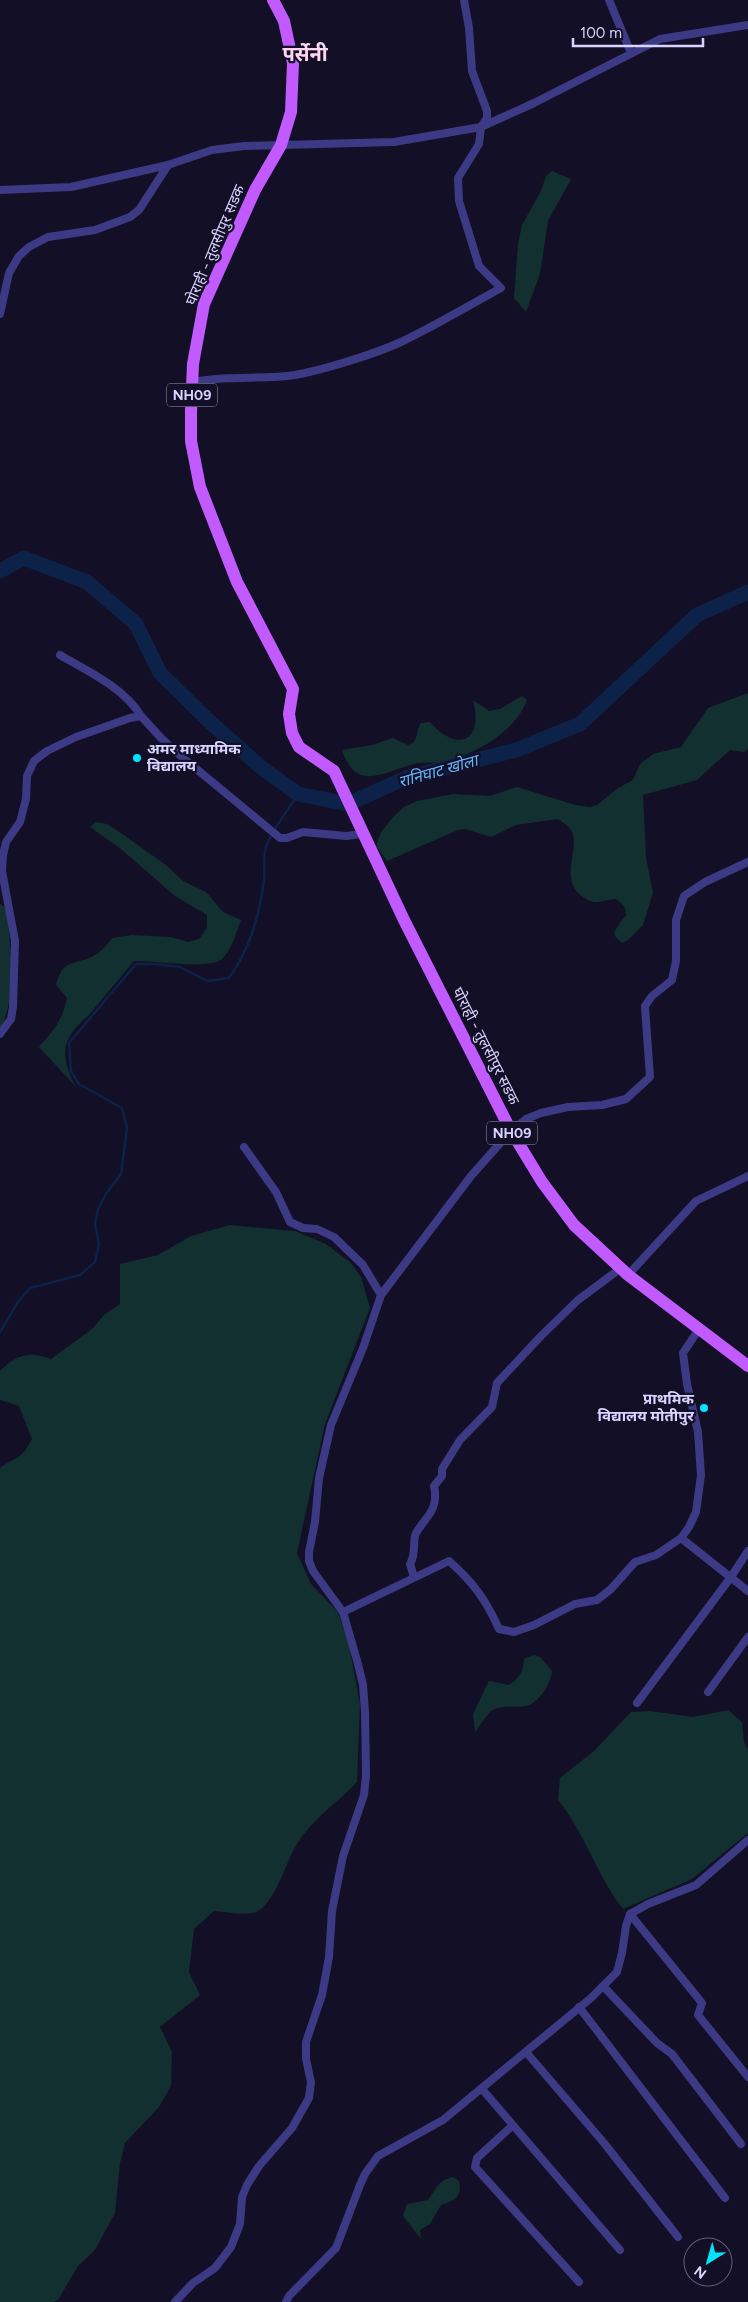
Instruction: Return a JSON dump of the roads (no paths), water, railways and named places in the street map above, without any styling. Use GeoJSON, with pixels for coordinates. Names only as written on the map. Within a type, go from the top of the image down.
{"type":"FeatureCollection","features":[{"type":"Feature","properties":{"kind":"main road","name":"घोराही - तुलसीपुर सडक"},"geometry":{"type":"LineString","coordinates":[[273,0],[284,21],[293,63],[291,112],[281,145],[255,190],[204,304],[193,364],[191,441],[205,500],[237,582],[293,689],[293,700],[289,714],[292,733],[299,747],[334,771],[362,834],[511,1131],[542,1182],[574,1226],[625,1272],[748,1366]]}},
{"type":"Feature","properties":{"kind":"street"},"geometry":{"type":"LineString","coordinates":[[193,382],[215,377],[238,379],[297,374],[352,359],[398,343],[501,288],[479,266],[459,201],[458,178],[479,144],[481,127],[487,118],[487,111],[472,71],[469,28],[464,0]]}},
{"type":"Feature","properties":{"kind":"street"},"geometry":{"type":"LineString","coordinates":[[609,0],[631,53]]}},
{"type":"Feature","properties":{"kind":"street"},"geometry":{"type":"LineString","coordinates":[[0,190],[71,187],[168,165],[212,150],[244,146],[394,142],[481,127],[534,103],[660,38],[748,25]]}},
{"type":"Feature","properties":{"kind":"street"},"geometry":{"type":"LineString","coordinates":[[0,314],[9,273],[19,256],[29,247],[48,237],[95,230],[130,217],[139,210],[168,165]]}},
{"type":"Feature","properties":{"kind":"street"},"geometry":{"type":"LineString","coordinates":[[60,655],[132,701],[141,716],[160,738],[280,838],[287,838],[303,832],[346,836],[362,834]]}},
{"type":"Feature","properties":{"kind":"street"},"geometry":{"type":"LineString","coordinates":[[0,1034],[11,1019],[13,1007],[15,941],[2,870],[2,855],[6,842],[20,822],[26,799],[27,776],[34,761],[47,751],[76,737],[141,716]]}},
{"type":"Feature","properties":{"kind":"street"},"geometry":{"type":"LineString","coordinates":[[175,2302],[193,2284],[214,2268],[231,2247],[240,2224],[242,2197],[247,2185],[259,2166],[292,2128],[309,2098],[311,2082],[306,2059],[306,2042],[322,1995],[329,1957],[332,1911],[343,1856],[364,1795],[366,1775],[363,1685],[343,1612],[313,1571],[309,1561],[309,1552],[315,1522],[319,1478],[331,1425],[363,1348],[381,1295],[472,1176],[511,1131],[526,1119],[541,1113],[602,1105],[626,1099],[650,1078],[645,1006],[652,996],[672,980],[676,961],[676,920],[684,896],[705,882],[748,862]]}},
{"type":"Feature","properties":{"kind":"street"},"geometry":{"type":"LineString","coordinates":[[244,1146],[276,1192],[290,1222],[303,1228],[317,1229],[334,1237],[363,1266],[381,1295]]}},
{"type":"Feature","properties":{"kind":"street"},"geometry":{"type":"LineString","coordinates":[[414,1577],[410,1564],[415,1555],[415,1535],[427,1520],[437,1499],[434,1486],[442,1476],[442,1469],[460,1440],[492,1407],[497,1384],[541,1336],[578,1300],[625,1272],[696,1201],[748,1176]]}},
{"type":"Feature","properties":{"kind":"street"},"geometry":{"type":"LineString","coordinates":[[343,1612],[450,1561],[472,1582],[490,1608],[499,1629],[514,1632],[534,1625],[574,1604],[597,1600],[611,1589],[635,1562],[656,1554],[681,1538],[696,1512],[701,1475],[698,1432],[687,1384],[683,1353],[699,1329]]}},
{"type":"Feature","properties":{"kind":"street"},"geometry":{"type":"LineString","coordinates":[[681,1538],[748,1591]]}},
{"type":"Feature","properties":{"kind":"street"},"geometry":{"type":"LineString","coordinates":[[637,1703],[731,1577],[748,1551]]}},
{"type":"Feature","properties":{"kind":"street"},"geometry":{"type":"LineString","coordinates":[[708,1692],[748,1637]]}},
{"type":"Feature","properties":{"kind":"street"},"geometry":{"type":"LineString","coordinates":[[286,2302],[289,2296],[336,2248],[365,2174],[378,2156],[443,2120],[603,1986],[617,1972],[630,1914],[648,1904],[696,1885],[747,1842]]}},
{"type":"Feature","properties":{"kind":"street"},"geometry":{"type":"LineString","coordinates":[[630,1914],[702,2003],[698,2015],[748,2077]]}},
{"type":"Feature","properties":{"kind":"street"},"geometry":{"type":"LineString","coordinates":[[603,1986],[656,2043],[672,2054],[741,2144]]}},
{"type":"Feature","properties":{"kind":"street"},"geometry":{"type":"LineString","coordinates":[[579,2007],[725,2198]]}},
{"type":"Feature","properties":{"kind":"street"},"geometry":{"type":"LineString","coordinates":[[526,2052],[604,2143],[678,2237]]}},
{"type":"Feature","properties":{"kind":"street"},"geometry":{"type":"LineString","coordinates":[[482,2089],[620,2250]]}},
{"type":"Feature","properties":{"kind":"street"},"geometry":{"type":"LineString","coordinates":[[512,2126],[477,2158],[475,2167],[579,2282]]}},
{"type":"Feature","properties":{"kind":"waterway","name":"रानिघाट खोला"},"geometry":{"type":"LineString","coordinates":[[0,571],[24,558],[87,582],[136,624],[160,673],[210,722],[262,768],[298,794],[348,804],[406,778],[516,750],[580,724],[697,615],[748,592]]}},
{"type":"Feature","properties":{"kind":"waterway"},"geometry":{"type":"LineString","coordinates":[[0,1332],[18,1302],[30,1288],[80,1275],[95,1262],[99,1244],[95,1224],[98,1209],[106,1194],[121,1174],[127,1128],[122,1108],[79,1084],[71,1071],[69,1043],[136,964],[180,967],[207,981],[229,978],[243,956],[256,919],[264,881],[265,855],[268,841],[298,794]]}},
{"type":"Feature","properties":{"kind":"place","name":"अमर माध्यामिक विद्यालय"},"geometry":{"type":"Point","coordinates":[137,758]}},
{"type":"Feature","properties":{"kind":"place","name":"प्राथमिक विद्यालय मोतीपुर"},"geometry":{"type":"Point","coordinates":[704,1408]}},
{"type":"Feature","properties":{"kind":"district","name":"पर्सेनी"},"geometry":{"type":"Point","coordinates":[305,54]}}]}
